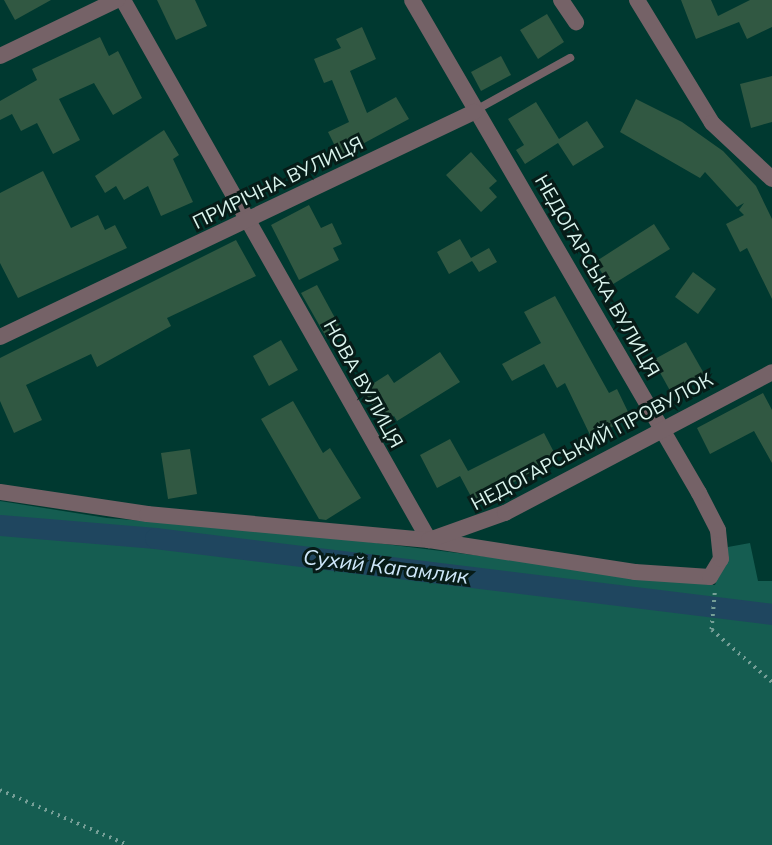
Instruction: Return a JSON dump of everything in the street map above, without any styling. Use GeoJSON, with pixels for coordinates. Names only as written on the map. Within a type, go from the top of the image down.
{"type":"FeatureCollection","features":[{"type":"Feature","properties":{"kind":"street"},"geometry":{"type":"LineString","coordinates":[[0,56],[117,0]]}},
{"type":"Feature","properties":{"kind":"street","name":"НОВА ВУЛИЦЯ"},"geometry":{"type":"LineString","coordinates":[[123,0],[251,219],[344,399],[429,540]]}},
{"type":"Feature","properties":{"kind":"street","name":"НЕДОГАРСЬКА ВУЛИЦЯ"},"geometry":{"type":"LineString","coordinates":[[412,0],[474,112],[567,260],[718,530],[721,559],[713,585]]}},
{"type":"Feature","properties":{"kind":"street"},"geometry":{"type":"LineString","coordinates":[[561,0],[576,22]]}},
{"type":"Feature","properties":{"kind":"street"},"geometry":{"type":"LineString","coordinates":[[637,0],[712,123],[772,179]]}},
{"type":"Feature","properties":{"kind":"street","name":"ПРИРІЧНА ВУЛИЦЯ"},"geometry":{"type":"LineString","coordinates":[[0,337],[474,112]]}},
{"type":"Feature","properties":{"kind":"street","name":"НЕДОГАРСЬКИЙ ПРОВУЛОК"},"geometry":{"type":"LineString","coordinates":[[429,540],[505,513],[772,372]]}},
{"type":"Feature","properties":{"kind":"street"},"geometry":{"type":"LineString","coordinates":[[0,492],[147,514],[429,540],[713,585]]}},
{"type":"Feature","properties":{"kind":"lane","name":"ПРИРІЧНА ВУЛИЦЯ"},"geometry":{"type":"LineString","coordinates":[[474,112],[569,58]]}},
{"type":"Feature","properties":{"kind":"path"},"geometry":{"type":"LineString","coordinates":[[713,585],[712,630],[772,682]]}},
{"type":"Feature","properties":{"kind":"path"},"geometry":{"type":"LineString","coordinates":[[0,790],[128,845]]}},
{"type":"Feature","properties":{"kind":"green space"},"geometry":{"type":"Polygon","coordinates":[[[0,501],[107,518],[312,535],[715,585],[728,547],[750,543],[758,581],[772,581],[772,845],[0,845],[0,501]]]}},
{"type":"Feature","properties":{"kind":"building"},"geometry":{"type":"Polygon","coordinates":[[[4,0],[51,0],[15,20],[4,0]]]}},
{"type":"Feature","properties":{"kind":"building"},"geometry":{"type":"Polygon","coordinates":[[[157,0],[195,0],[207,26],[176,40],[157,0]]]}},
{"type":"Feature","properties":{"kind":"building"},"geometry":{"type":"Polygon","coordinates":[[[681,0],[711,0],[718,16],[750,0],[772,0],[772,27],[747,39],[739,22],[696,39],[681,0]]]}},
{"type":"Feature","properties":{"kind":"building"},"geometry":{"type":"Polygon","coordinates":[[[547,14],[564,42],[538,59],[520,30],[547,14]]]}},
{"type":"Feature","properties":{"kind":"building"},"geometry":{"type":"Polygon","coordinates":[[[362,27],[376,59],[350,71],[367,113],[396,97],[409,119],[340,156],[328,132],[349,122],[332,80],[324,83],[314,59],[341,48],[336,39],[362,27]]]}},
{"type":"Feature","properties":{"kind":"building"},"geometry":{"type":"Polygon","coordinates":[[[100,37],[109,56],[118,51],[142,98],[113,115],[94,83],[59,99],[80,140],[53,154],[37,123],[21,131],[12,114],[0,120],[0,101],[37,80],[32,69],[100,37]]]}},
{"type":"Feature","properties":{"kind":"building"},"geometry":{"type":"Polygon","coordinates":[[[501,56],[511,75],[481,91],[471,72],[501,56]]]}},
{"type":"Feature","properties":{"kind":"building"},"geometry":{"type":"Polygon","coordinates":[[[772,76],[772,122],[751,128],[740,84],[772,76]]]}},
{"type":"Feature","properties":{"kind":"building"},"geometry":{"type":"Polygon","coordinates":[[[636,99],[682,122],[723,151],[756,186],[772,219],[772,299],[747,248],[740,252],[726,224],[744,215],[739,210],[744,203],[737,207],[705,172],[700,178],[620,132],[636,99]]]}},
{"type":"Feature","properties":{"kind":"building"},"geometry":{"type":"Polygon","coordinates":[[[536,102],[559,139],[587,121],[604,147],[573,166],[558,143],[525,164],[516,150],[524,145],[508,119],[536,102]]]}},
{"type":"Feature","properties":{"kind":"building"},"geometry":{"type":"Polygon","coordinates":[[[164,130],[179,155],[173,159],[193,202],[161,216],[148,186],[124,200],[116,186],[105,193],[95,176],[164,130]]]}},
{"type":"Feature","properties":{"kind":"building"},"geometry":{"type":"Polygon","coordinates":[[[471,152],[497,181],[489,188],[497,197],[481,212],[446,175],[471,152]]]}},
{"type":"Feature","properties":{"kind":"building"},"geometry":{"type":"Polygon","coordinates":[[[43,171],[71,228],[98,215],[105,230],[115,225],[127,248],[18,298],[0,263],[0,193],[43,171]]]}},
{"type":"Feature","properties":{"kind":"building"},"geometry":{"type":"Polygon","coordinates":[[[309,205],[321,228],[332,223],[342,244],[333,248],[339,260],[299,280],[271,225],[309,205]]]}},
{"type":"Feature","properties":{"kind":"building"},"geometry":{"type":"Polygon","coordinates":[[[654,224],[670,249],[610,286],[595,262],[654,224]]]}},
{"type":"Feature","properties":{"kind":"building"},"geometry":{"type":"Polygon","coordinates":[[[460,239],[471,258],[489,248],[497,262],[479,272],[472,261],[449,274],[437,252],[460,239]]]}},
{"type":"Feature","properties":{"kind":"building"},"geometry":{"type":"Polygon","coordinates":[[[236,240],[256,276],[167,318],[171,326],[97,367],[91,354],[26,385],[42,420],[14,433],[0,401],[0,358],[236,240]]]}},
{"type":"Feature","properties":{"kind":"building"},"geometry":{"type":"Polygon","coordinates":[[[693,272],[716,289],[698,314],[675,297],[693,272]]]}},
{"type":"Feature","properties":{"kind":"building"},"geometry":{"type":"Polygon","coordinates":[[[317,285],[341,329],[326,337],[301,293],[317,285]]]}},
{"type":"Feature","properties":{"kind":"building"},"geometry":{"type":"Polygon","coordinates":[[[555,296],[609,393],[617,389],[631,418],[591,437],[565,383],[557,388],[544,364],[512,381],[502,364],[541,343],[524,312],[555,296]]]}},
{"type":"Feature","properties":{"kind":"building"},"geometry":{"type":"Polygon","coordinates":[[[281,340],[298,370],[269,386],[253,356],[281,340]]]}},
{"type":"Feature","properties":{"kind":"building"},"geometry":{"type":"Polygon","coordinates":[[[686,342],[706,377],[673,396],[653,360],[686,342]]]}},
{"type":"Feature","properties":{"kind":"building"},"geometry":{"type":"Polygon","coordinates":[[[440,352],[460,382],[397,421],[394,416],[383,423],[363,390],[388,374],[394,383],[440,352]]]}},
{"type":"Feature","properties":{"kind":"building"},"geometry":{"type":"Polygon","coordinates":[[[763,393],[772,410],[772,463],[754,431],[710,454],[697,428],[763,393]]]}},
{"type":"Feature","properties":{"kind":"building"},"geometry":{"type":"Polygon","coordinates":[[[293,401],[323,453],[330,448],[361,498],[326,520],[319,519],[261,419],[293,401]]]}},
{"type":"Feature","properties":{"kind":"building"},"geometry":{"type":"Polygon","coordinates":[[[544,433],[557,458],[475,504],[460,476],[437,488],[420,455],[450,439],[468,471],[544,433]]]}},
{"type":"Feature","properties":{"kind":"building"},"geometry":{"type":"Polygon","coordinates":[[[190,449],[197,494],[168,499],[161,453],[190,449]]]}},
{"type":"Feature","properties":{"kind":"waterway","name":"Сухий Кагамлик"},"geometry":{"type":"LineString","coordinates":[[0,525],[155,538],[772,614]]}}]}
